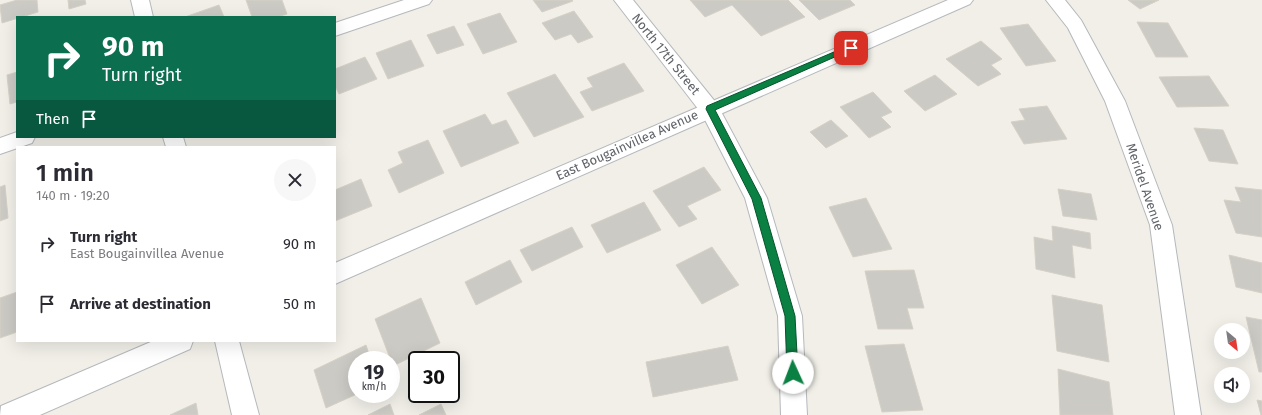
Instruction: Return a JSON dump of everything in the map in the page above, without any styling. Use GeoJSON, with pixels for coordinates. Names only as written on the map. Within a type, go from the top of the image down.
{"type":"FeatureCollection","features":[{"type":"Feature","properties":{"kind":"street"},"geometry":{"type":"LineString","coordinates":[[140,0],[144,16]]}},
{"type":"Feature","properties":{"kind":"street"},"geometry":{"type":"LineString","coordinates":[[336,30],[423,0]]}},
{"type":"Feature","properties":{"kind":"street","name":"North 17th Street"},"geometry":{"type":"LineString","coordinates":[[623,0],[710,109],[756,198],[790,316],[794,415]]}},
{"type":"Feature","properties":{"kind":"street","name":"East Bougainvillea Avenue"},"geometry":{"type":"LineString","coordinates":[[336,274],[710,109],[964,0]]}},
{"type":"Feature","properties":{"kind":"street","name":"Meridel Avenue"},"geometry":{"type":"LineString","coordinates":[[1055,0],[1075,26],[1115,101],[1161,225],[1188,415]]}},
{"type":"Feature","properties":{"kind":"street"},"geometry":{"type":"LineString","coordinates":[[0,146],[22,138]]}},
{"type":"Feature","properties":{"kind":"street"},"geometry":{"type":"LineString","coordinates":[[10,415],[179,342]]}},
{"type":"Feature","properties":{"kind":"street"},"geometry":{"type":"LineString","coordinates":[[227,342],[243,409],[246,415]]}},
{"type":"Feature","properties":{"kind":"building"},"geometry":{"type":"Polygon","coordinates":[[[17,0],[37,0],[38,12],[25,16],[16,16],[16,19],[2,23],[0,5],[17,0]]]}},
{"type":"Feature","properties":{"kind":"building"},"geometry":{"type":"Polygon","coordinates":[[[68,0],[85,0],[86,4],[69,9],[68,0]]]}},
{"type":"Feature","properties":{"kind":"building"},"geometry":{"type":"Polygon","coordinates":[[[246,0],[282,0],[287,14],[280,16],[252,16],[246,0]]]}},
{"type":"Feature","properties":{"kind":"building"},"geometry":{"type":"Polygon","coordinates":[[[533,0],[572,0],[573,1],[542,12],[533,0]]]}},
{"type":"Feature","properties":{"kind":"building"},"geometry":{"type":"Polygon","coordinates":[[[690,0],[788,0],[805,17],[761,36],[732,5],[705,17],[690,0]]]}},
{"type":"Feature","properties":{"kind":"building"},"geometry":{"type":"Polygon","coordinates":[[[799,0],[850,0],[855,5],[819,20],[799,0]]]}},
{"type":"Feature","properties":{"kind":"building"},"geometry":{"type":"Polygon","coordinates":[[[1128,0],[1159,0],[1140,9],[1128,0]]]}},
{"type":"Feature","properties":{"kind":"building"},"geometry":{"type":"Polygon","coordinates":[[[219,5],[224,16],[188,16],[219,5]]]}},
{"type":"Feature","properties":{"kind":"building"},"geometry":{"type":"Polygon","coordinates":[[[574,11],[593,37],[578,43],[571,34],[555,40],[542,23],[574,11]]]}},
{"type":"Feature","properties":{"kind":"building"},"geometry":{"type":"Polygon","coordinates":[[[500,13],[517,42],[483,54],[467,24],[500,13]]]}},
{"type":"Feature","properties":{"kind":"building"},"geometry":{"type":"Polygon","coordinates":[[[1137,22],[1168,23],[1188,57],[1156,57],[1137,22]]]}},
{"type":"Feature","properties":{"kind":"building"},"geometry":{"type":"Polygon","coordinates":[[[1028,24],[1056,61],[1026,66],[1000,28],[1028,24]]]}},
{"type":"Feature","properties":{"kind":"building"},"geometry":{"type":"Polygon","coordinates":[[[454,26],[464,45],[437,54],[427,35],[454,26]]]}},
{"type":"Feature","properties":{"kind":"building"},"geometry":{"type":"Polygon","coordinates":[[[411,40],[424,66],[388,79],[376,53],[411,40]]]}},
{"type":"Feature","properties":{"kind":"building"},"geometry":{"type":"Polygon","coordinates":[[[981,41],[1002,59],[991,65],[1001,74],[978,86],[946,59],[981,41]]]}},
{"type":"Feature","properties":{"kind":"building"},"geometry":{"type":"Polygon","coordinates":[[[365,57],[377,79],[339,94],[336,88],[336,69],[365,57]]]}},
{"type":"Feature","properties":{"kind":"building"},"geometry":{"type":"Polygon","coordinates":[[[624,63],[644,91],[592,111],[580,92],[593,87],[587,78],[624,63]]]}},
{"type":"Feature","properties":{"kind":"building"},"geometry":{"type":"Polygon","coordinates":[[[16,72],[16,102],[10,104],[7,75],[16,72]]]}},
{"type":"Feature","properties":{"kind":"building"},"geometry":{"type":"Polygon","coordinates":[[[555,74],[584,117],[534,137],[507,93],[555,74]]]}},
{"type":"Feature","properties":{"kind":"building"},"geometry":{"type":"Polygon","coordinates":[[[935,75],[957,94],[925,111],[904,91],[935,75]]]}},
{"type":"Feature","properties":{"kind":"building"},"geometry":{"type":"Polygon","coordinates":[[[1209,76],[1229,106],[1177,107],[1159,77],[1209,76]]]}},
{"type":"Feature","properties":{"kind":"building"},"geometry":{"type":"Polygon","coordinates":[[[873,92],[892,112],[881,117],[891,127],[869,138],[840,107],[873,92]]]}},
{"type":"Feature","properties":{"kind":"building"},"geometry":{"type":"Polygon","coordinates":[[[1047,106],[1067,139],[1024,144],[1011,122],[1025,120],[1019,109],[1047,106]]]}},
{"type":"Feature","properties":{"kind":"building"},"geometry":{"type":"Polygon","coordinates":[[[485,114],[492,125],[506,120],[519,143],[461,167],[443,131],[485,114]]]}},
{"type":"Feature","properties":{"kind":"building"},"geometry":{"type":"Polygon","coordinates":[[[831,120],[848,136],[826,148],[810,132],[831,120]]]}},
{"type":"Feature","properties":{"kind":"building"},"geometry":{"type":"Polygon","coordinates":[[[1194,128],[1223,130],[1238,164],[1209,161],[1194,128]]]}},
{"type":"Feature","properties":{"kind":"building"},"geometry":{"type":"Polygon","coordinates":[[[428,140],[444,173],[399,193],[388,170],[403,163],[398,152],[428,140]]]}},
{"type":"Feature","properties":{"kind":"building"},"geometry":{"type":"Polygon","coordinates":[[[704,167],[721,190],[687,206],[697,219],[679,227],[653,191],[704,167]]]}},
{"type":"Feature","properties":{"kind":"building"},"geometry":{"type":"Polygon","coordinates":[[[361,179],[372,206],[336,221],[336,190],[361,179]]]}},
{"type":"Feature","properties":{"kind":"building"},"geometry":{"type":"Polygon","coordinates":[[[5,185],[8,218],[0,221],[0,187],[5,185]]]}},
{"type":"Feature","properties":{"kind":"building"},"geometry":{"type":"Polygon","coordinates":[[[1235,187],[1262,190],[1262,237],[1236,233],[1224,200],[1241,202],[1235,187]]]}},
{"type":"Feature","properties":{"kind":"building"},"geometry":{"type":"Polygon","coordinates":[[[1058,189],[1091,194],[1097,220],[1063,216],[1058,189]]]}},
{"type":"Feature","properties":{"kind":"building"},"geometry":{"type":"Polygon","coordinates":[[[866,198],[892,249],[853,257],[829,207],[866,198]]]}},
{"type":"Feature","properties":{"kind":"building"},"geometry":{"type":"Polygon","coordinates":[[[644,202],[661,230],[607,253],[591,225],[644,202]]]}},
{"type":"Feature","properties":{"kind":"building"},"geometry":{"type":"Polygon","coordinates":[[[1052,226],[1090,233],[1091,249],[1072,245],[1075,278],[1036,269],[1034,237],[1053,241],[1052,226]]]}},
{"type":"Feature","properties":{"kind":"building"},"geometry":{"type":"Polygon","coordinates":[[[572,227],[583,247],[532,271],[520,250],[572,227]]]}},
{"type":"Feature","properties":{"kind":"building"},"geometry":{"type":"Polygon","coordinates":[[[712,247],[739,285],[702,304],[676,265],[712,247]]]}},
{"type":"Feature","properties":{"kind":"building"},"geometry":{"type":"Polygon","coordinates":[[[1229,255],[1262,263],[1262,293],[1236,287],[1229,255]]]}},
{"type":"Feature","properties":{"kind":"building"},"geometry":{"type":"Polygon","coordinates":[[[510,260],[522,282],[476,305],[465,282],[510,260]]]}},
{"type":"Feature","properties":{"kind":"building"},"geometry":{"type":"Polygon","coordinates":[[[914,270],[924,308],[907,308],[913,329],[878,329],[865,271],[914,270]]]}},
{"type":"Feature","properties":{"kind":"building"},"geometry":{"type":"Polygon","coordinates":[[[16,292],[16,332],[0,338],[0,298],[16,292]]]}},
{"type":"Feature","properties":{"kind":"building"},"geometry":{"type":"Polygon","coordinates":[[[1052,295],[1102,305],[1109,362],[1057,351],[1052,295]]]}},
{"type":"Feature","properties":{"kind":"building"},"geometry":{"type":"Polygon","coordinates":[[[421,298],[440,343],[424,351],[408,351],[408,359],[400,363],[400,351],[387,351],[375,319],[421,298]]]}},
{"type":"Feature","properties":{"kind":"building"},"geometry":{"type":"Polygon","coordinates":[[[1246,317],[1262,320],[1262,372],[1259,372],[1250,334],[1250,323],[1247,323],[1246,317]]]}},
{"type":"Feature","properties":{"kind":"building"},"geometry":{"type":"Polygon","coordinates":[[[904,344],[923,410],[882,412],[865,346],[904,344]]]}},
{"type":"Feature","properties":{"kind":"building"},"geometry":{"type":"Polygon","coordinates":[[[366,345],[368,351],[354,351],[366,345]]]}},
{"type":"Feature","properties":{"kind":"building"},"geometry":{"type":"Polygon","coordinates":[[[728,346],[738,380],[653,397],[646,362],[728,346]]]}},
{"type":"Feature","properties":{"kind":"building"},"geometry":{"type":"Polygon","coordinates":[[[348,354],[348,398],[326,408],[314,370],[348,354]]]}},
{"type":"Feature","properties":{"kind":"building"},"geometry":{"type":"Polygon","coordinates":[[[1058,369],[1109,382],[1113,415],[1060,415],[1058,369]]]}},
{"type":"Feature","properties":{"kind":"building"},"geometry":{"type":"Polygon","coordinates":[[[1257,400],[1262,401],[1262,415],[1261,415],[1257,400]]]}},
{"type":"Feature","properties":{"kind":"building"},"geometry":{"type":"Polygon","coordinates":[[[196,403],[198,415],[170,415],[196,403]]]}},
{"type":"Feature","properties":{"kind":"building"},"geometry":{"type":"Polygon","coordinates":[[[390,404],[394,415],[368,415],[390,404]]]}},
{"type":"Feature","properties":{"kind":"building"},"geometry":{"type":"Polygon","coordinates":[[[441,404],[446,415],[419,415],[441,404]]]}},
{"type":"Feature","properties":{"kind":"route"},"geometry":{"type":"LineString","coordinates":[[793,373],[790,316],[756,198],[710,109],[851,48]]}}]}
